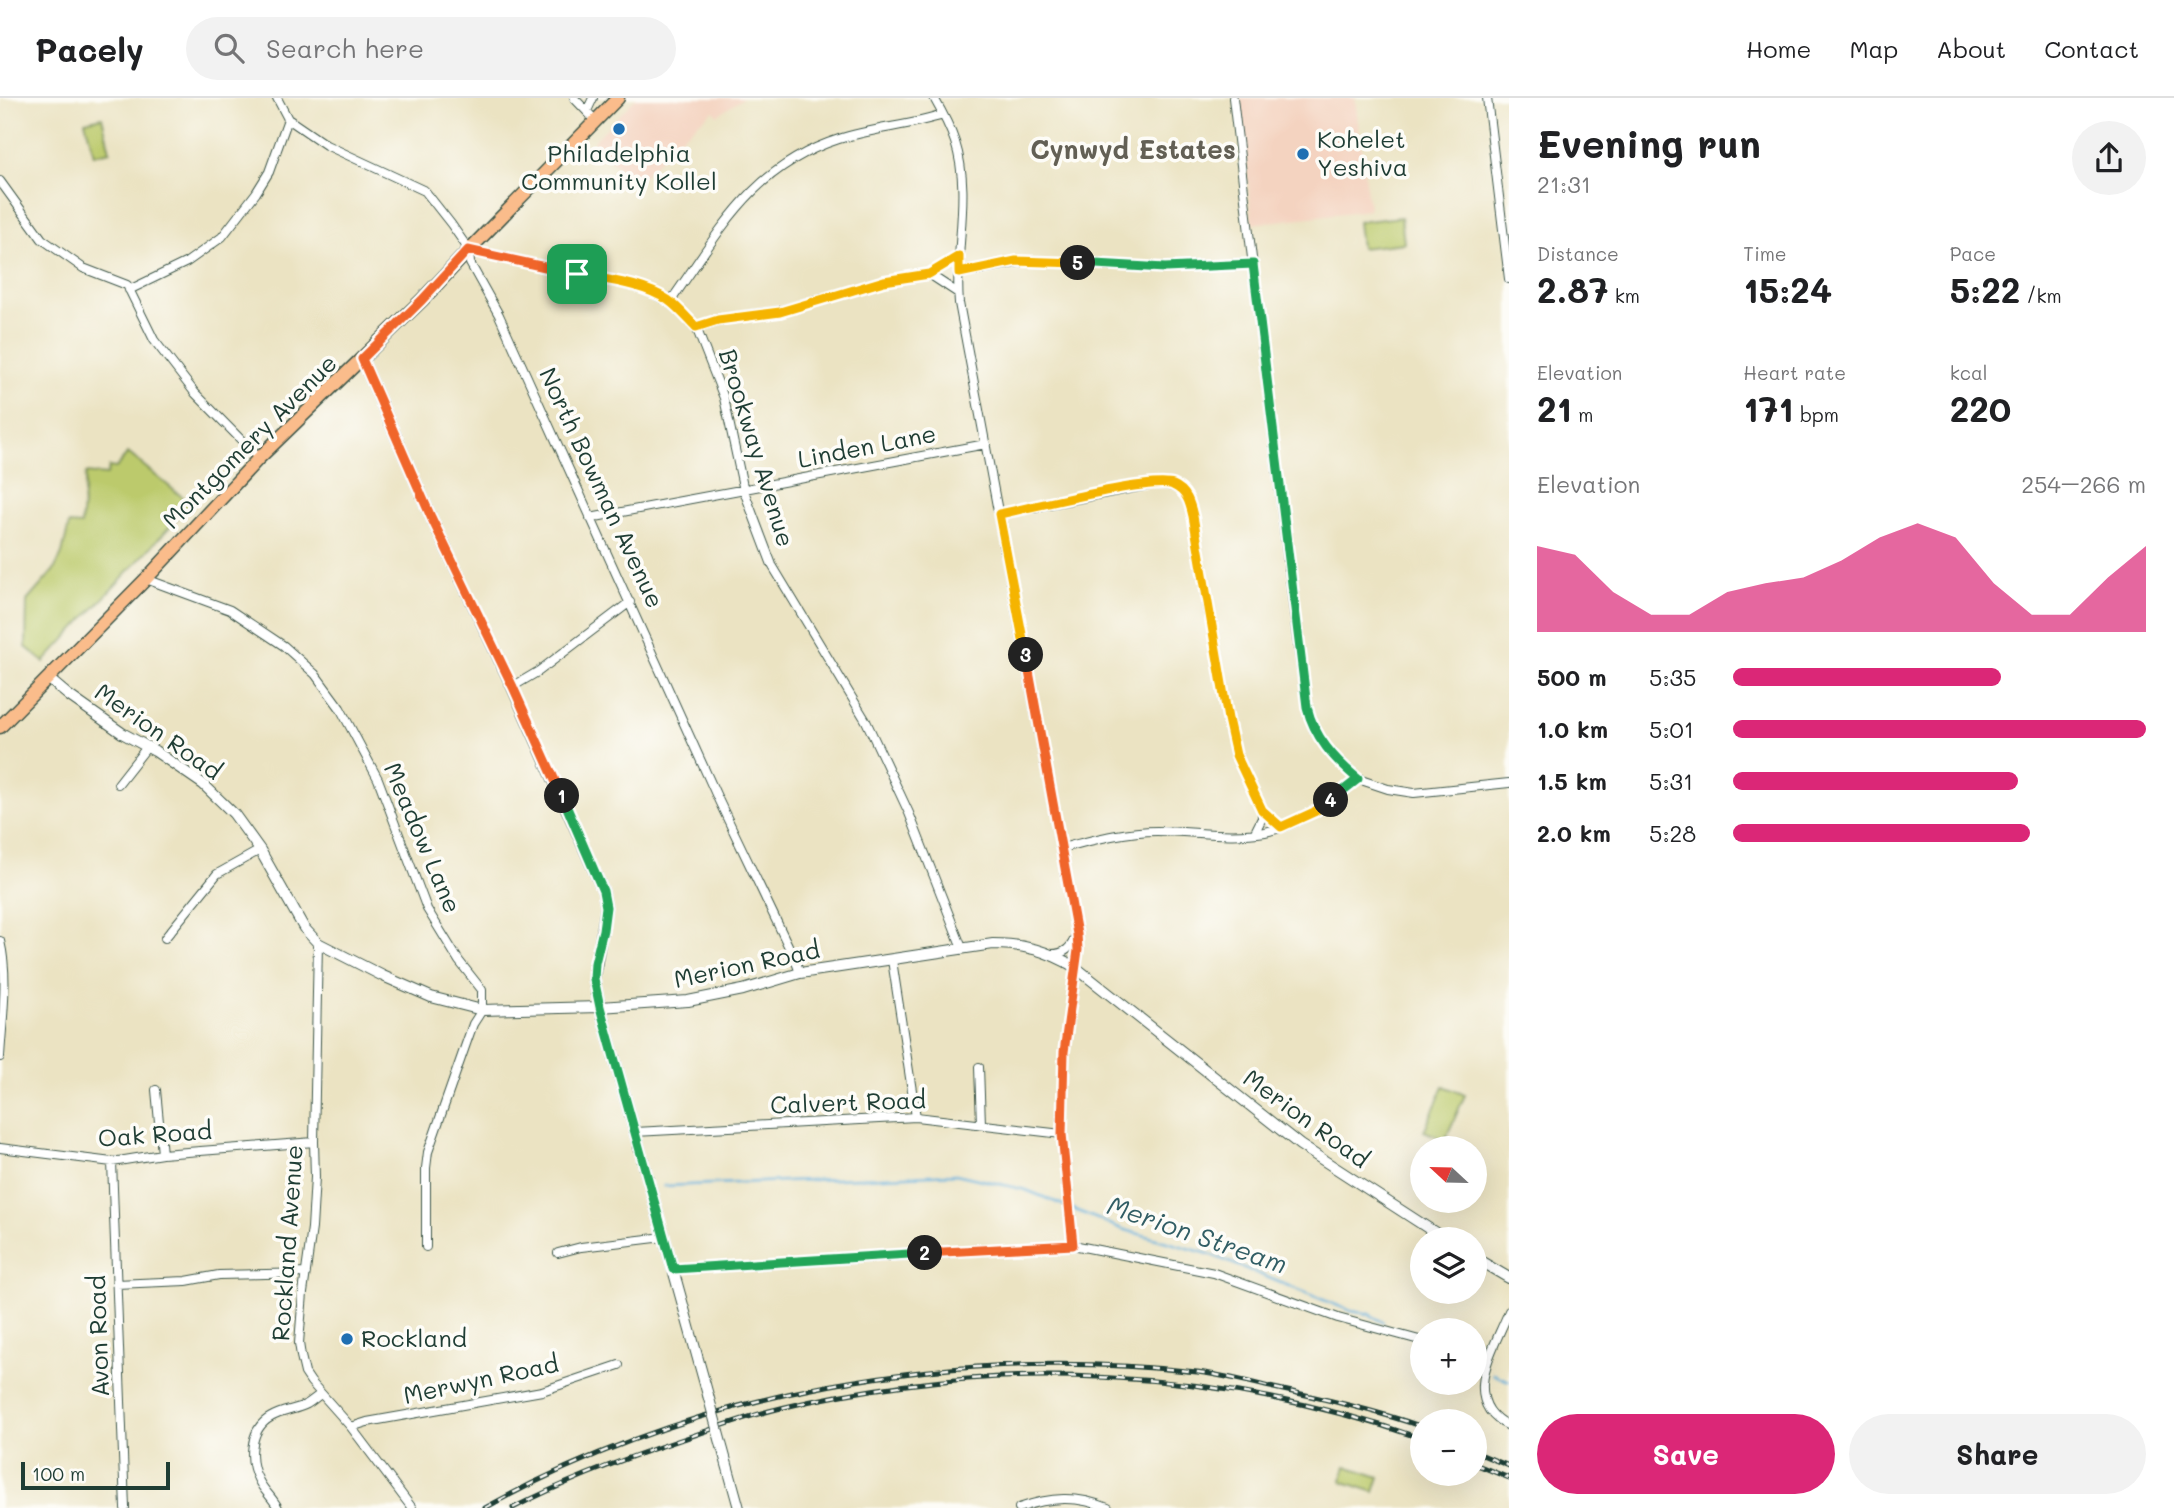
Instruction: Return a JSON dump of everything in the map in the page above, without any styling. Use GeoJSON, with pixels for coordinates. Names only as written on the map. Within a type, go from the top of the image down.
{"type":"FeatureCollection","features":[{"type":"Feature","properties":{"kind":"main road","name":"Montgomery Avenue"},"geometry":{"type":"LineString","coordinates":[[0,727],[146,579],[259,458],[422,300],[618,98]]}},
{"type":"Feature","properties":{"kind":"street","name":"North Bowman Avenue"},"geometry":{"type":"LineString","coordinates":[[277,98],[288,119],[326,145],[425,191],[468,250],[470,263],[499,315],[719,801],[800,973]]}},
{"type":"Feature","properties":{"kind":"street"},"geometry":{"type":"LineString","coordinates":[[573,98],[596,121]]}},
{"type":"Feature","properties":{"kind":"street"},"geometry":{"type":"LineString","coordinates":[[587,111],[593,98]]}},
{"type":"Feature","properties":{"kind":"street"},"geometry":{"type":"LineString","coordinates":[[934,98],[955,142],[961,179],[962,216],[958,293],[1077,934],[1078,950],[1064,1052],[1062,1134],[1073,1245]]}},
{"type":"Feature","properties":{"kind":"street"},"geometry":{"type":"LineString","coordinates":[[1233,98],[1307,707],[1314,729],[1328,751],[1358,779],[1388,789],[1414,793],[1509,783]]}},
{"type":"Feature","properties":{"kind":"street"},"geometry":{"type":"LineString","coordinates":[[1487,98],[1509,279]]}},
{"type":"Feature","properties":{"kind":"street"},"geometry":{"type":"LineString","coordinates":[[670,302],[734,210],[764,180],[790,160],[843,138],[943,115]]}},
{"type":"Feature","properties":{"kind":"street"},"geometry":{"type":"LineString","coordinates":[[129,290],[187,262],[222,237],[269,172],[288,119]]}},
{"type":"Feature","properties":{"kind":"street"},"geometry":{"type":"LineString","coordinates":[[0,181],[42,239],[83,268],[127,285],[154,340],[195,393],[259,458]]}},
{"type":"Feature","properties":{"kind":"street","name":"Brookway Avenue"},"geometry":{"type":"LineString","coordinates":[[468,250],[647,290],[670,302],[696,327],[724,398],[744,491],[772,565],[866,721],[909,813],[962,948]]}},
{"type":"Feature","properties":{"kind":"street"},"geometry":{"type":"LineString","coordinates":[[696,327],[718,320],[780,312],[884,281],[929,274],[959,256]]}},
{"type":"Feature","properties":{"kind":"street"},"geometry":{"type":"LineString","coordinates":[[959,273],[1026,261],[1165,268],[1253,264]]}},
{"type":"Feature","properties":{"kind":"street"},"geometry":{"type":"LineString","coordinates":[[929,274],[958,293]]}},
{"type":"Feature","properties":{"kind":"street"},"geometry":{"type":"LineString","coordinates":[[362,359],[431,517],[513,687],[603,891],[606,907],[594,979],[600,1007],[739,1508]]}},
{"type":"Feature","properties":{"kind":"street","name":"Linden Lane"},"geometry":{"type":"LineString","coordinates":[[590,518],[986,444]]}},
{"type":"Feature","properties":{"kind":"street"},"geometry":{"type":"LineString","coordinates":[[999,514],[1154,484],[1171,484],[1188,497],[1236,755],[1262,810],[1281,827]]}},
{"type":"Feature","properties":{"kind":"street","name":"Meadow Lane"},"geometry":{"type":"LineString","coordinates":[[146,579],[230,610],[284,646],[315,674],[340,708],[378,779],[427,909],[459,961],[480,985],[484,999],[482,1010]]}},
{"type":"Feature","properties":{"kind":"street"},"geometry":{"type":"LineString","coordinates":[[513,687],[539,671],[630,603]]}},
{"type":"Feature","properties":{"kind":"street","name":"Merion Road"},"geometry":{"type":"LineString","coordinates":[[49,679],[122,733],[203,784],[234,814],[260,850],[304,928],[318,943],[431,997],[482,1010],[600,1007],[688,1001],[743,990],[800,973],[962,948],[993,944],[1036,948],[1075,967],[1300,1145],[1426,1227]]}},
{"type":"Feature","properties":{"kind":"street"},"geometry":{"type":"LineString","coordinates":[[118,784],[147,747]]}},
{"type":"Feature","properties":{"kind":"street"},"geometry":{"type":"LineString","coordinates":[[1062,848],[1145,831],[1225,835],[1281,827],[1314,812],[1358,779]]}},
{"type":"Feature","properties":{"kind":"street"},"geometry":{"type":"LineString","coordinates":[[1255,832],[1262,818],[1262,810]]}},
{"type":"Feature","properties":{"kind":"street"},"geometry":{"type":"LineString","coordinates":[[165,938],[217,874],[260,850]]}},
{"type":"Feature","properties":{"kind":"street"},"geometry":{"type":"LineString","coordinates":[[1051,954],[1066,951],[1072,946],[1077,934]]}},
{"type":"Feature","properties":{"kind":"street"},"geometry":{"type":"LineString","coordinates":[[0,941],[3,951],[4,986],[0,1057]]}},
{"type":"Feature","properties":{"kind":"street","name":"Rockland Avenue"},"geometry":{"type":"LineString","coordinates":[[318,943],[314,1142],[316,1177],[299,1343],[305,1373],[351,1427],[412,1508]]}},
{"type":"Feature","properties":{"kind":"street"},"geometry":{"type":"LineString","coordinates":[[892,960],[916,1117]]}},
{"type":"Feature","properties":{"kind":"street"},"geometry":{"type":"LineString","coordinates":[[426,1247],[428,1152],[474,1024],[482,1010]]}},
{"type":"Feature","properties":{"kind":"street"},"geometry":{"type":"LineString","coordinates":[[979,1067],[981,1124]]}},
{"type":"Feature","properties":{"kind":"street"},"geometry":{"type":"LineString","coordinates":[[156,1090],[162,1154]]}},
{"type":"Feature","properties":{"kind":"street","name":"Calvert Road"},"geometry":{"type":"LineString","coordinates":[[635,1132],[916,1117],[1062,1134]]}},
{"type":"Feature","properties":{"kind":"street","name":"Oak Road"},"geometry":{"type":"LineString","coordinates":[[0,1148],[112,1163],[162,1154],[314,1142]]}},
{"type":"Feature","properties":{"kind":"street","name":"Avon Road"},"geometry":{"type":"LineString","coordinates":[[112,1163],[125,1508]]}},
{"type":"Feature","properties":{"kind":"street"},"geometry":{"type":"LineString","coordinates":[[558,1253],[581,1247],[664,1237]]}},
{"type":"Feature","properties":{"kind":"street"},"geometry":{"type":"LineString","coordinates":[[673,1269],[1073,1245],[1214,1273],[1346,1321],[1410,1338]]}},
{"type":"Feature","properties":{"kind":"street"},"geometry":{"type":"LineString","coordinates":[[1487,1265],[1509,1278]]}},
{"type":"Feature","properties":{"kind":"street"},"geometry":{"type":"LineString","coordinates":[[116,1284],[186,1281],[219,1275],[306,1273]]}},
{"type":"Feature","properties":{"kind":"street"},"geometry":{"type":"LineString","coordinates":[[1509,1311],[1483,1372],[1483,1398],[1493,1414],[1509,1426]]}},
{"type":"Feature","properties":{"kind":"street","name":"Merwyn Road"},"geometry":{"type":"LineString","coordinates":[[351,1427],[542,1391],[619,1365]]}},
{"type":"Feature","properties":{"kind":"street"},"geometry":{"type":"LineString","coordinates":[[278,1508],[256,1474],[253,1451],[256,1434],[271,1416],[307,1404],[321,1394]]}},
{"type":"Feature","properties":{"kind":"street"},"geometry":{"type":"LineString","coordinates":[[1019,1508],[1059,1498],[1078,1499],[1108,1508]]}},
{"type":"Feature","properties":{"kind":"shaded area"},"geometry":{"type":"Polygon","coordinates":[[[636,98],[743,98],[718,115],[713,111],[685,134],[635,185],[593,142],[636,98]]]}},
{"type":"Feature","properties":{"kind":"shaded area","name":"Kohelet Yeshiva"},"geometry":{"type":"Polygon","coordinates":[[[1240,98],[1355,98],[1369,210],[1252,224],[1240,98]]]}},
{"type":"Feature","properties":{"kind":"green space"},"geometry":{"type":"Polygon","coordinates":[[[102,117],[110,151],[94,155],[85,121],[102,117]]]}},
{"type":"Feature","properties":{"kind":"green space"},"geometry":{"type":"Polygon","coordinates":[[[1401,217],[1404,243],[1361,248],[1358,222],[1401,217]]]}},
{"type":"Feature","properties":{"kind":"green space"},"geometry":{"type":"Polygon","coordinates":[[[128,453],[191,504],[44,662],[26,647],[27,601],[54,570],[62,554],[69,524],[81,525],[86,473],[107,475],[109,467],[116,468],[128,453]]]}},
{"type":"Feature","properties":{"kind":"green space"},"geometry":{"type":"Polygon","coordinates":[[[1444,1086],[1465,1095],[1447,1136],[1436,1136],[1424,1131],[1444,1086]]]}},
{"type":"Feature","properties":{"kind":"green space"},"geometry":{"type":"Polygon","coordinates":[[[1346,1466],[1379,1477],[1374,1492],[1341,1481],[1346,1466]]]}},
{"type":"Feature","properties":{"kind":"waterway","name":"Merion Stream"},"geometry":{"type":"LineString","coordinates":[[664,1186],[956,1174],[1026,1190],[1122,1229],[1209,1254],[1351,1311],[1369,1314],[1383,1322]]}},
{"type":"Feature","properties":{"kind":"waterway","name":"Merion Stream"},"geometry":{"type":"LineString","coordinates":[[1493,1374],[1509,1381]]}},
{"type":"Feature","properties":{"kind":"railway"},"geometry":{"type":"LineString","coordinates":[[485,1508],[567,1467],[653,1433],[741,1406],[830,1385],[922,1372],[1013,1365],[1105,1365],[1197,1372],[1331,1401],[1410,1423]]}},
{"type":"Feature","properties":{"kind":"railway"},"geometry":{"type":"LineString","coordinates":[[513,1508],[616,1462],[756,1415],[861,1392],[942,1381],[1023,1376],[1104,1377],[1185,1384],[1266,1397],[1345,1415],[1410,1435]]}},
{"type":"Feature","properties":{"kind":"railway"},"geometry":{"type":"LineString","coordinates":[[1487,1457],[1509,1466]]}},
{"type":"Feature","properties":{"kind":"railway"},"geometry":{"type":"LineString","coordinates":[[1487,1469],[1509,1478]]}},
{"type":"Feature","properties":{"kind":"place","name":"Philadelphia Community Kollel"},"geometry":{"type":"Point","coordinates":[619,129]}},
{"type":"Feature","properties":{"kind":"place","name":"Kohelet Yeshiva"},"geometry":{"type":"Point","coordinates":[1303,154]}},
{"type":"Feature","properties":{"kind":"place","name":"Rockland"},"geometry":{"type":"Point","coordinates":[347,1339]}},
{"type":"Feature","properties":{"kind":"district","name":"Cynwyd Estates"},"geometry":{"type":"Point","coordinates":[1133,150]}},
{"type":"Feature","properties":{"kind":"route"},"geometry":{"type":"LineString","coordinates":[[468,250],[577,274],[622,283],[659,295],[696,327],[718,320],[780,312],[884,281],[929,274],[959,256],[959,273],[1016,261],[1165,268],[1253,264],[1307,707],[1314,729],[1328,751],[1358,779],[1314,812],[1281,827],[1262,810],[1236,755],[1193,516],[1188,497],[1180,489],[1171,484],[1154,484],[999,514],[1077,934],[1078,950],[1064,1052],[1062,1134],[1073,1245],[673,1269],[594,979],[606,907],[603,891],[513,687],[431,517],[362,359],[468,250]]}}]}
